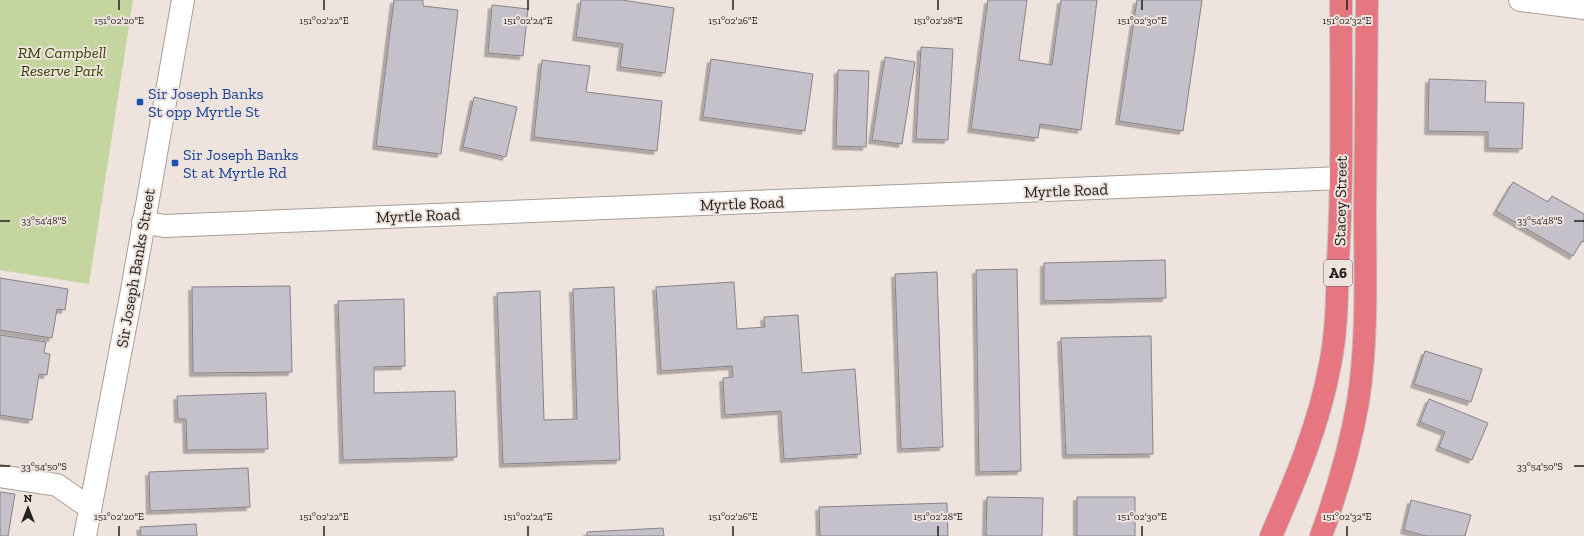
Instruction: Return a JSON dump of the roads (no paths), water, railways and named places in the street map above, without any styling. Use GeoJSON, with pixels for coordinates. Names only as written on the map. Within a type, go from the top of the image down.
{"type":"FeatureCollection","features":[{"type":"Feature","properties":{"kind":"highway","name":"Stacey Street"},"geometry":{"type":"LineString","coordinates":[[1271,536],[1300,470],[1320,406],[1330,365],[1337,312],[1341,178],[1341,0]]}},
{"type":"Feature","properties":{"kind":"highway","name":"Stacey Street"},"geometry":{"type":"LineString","coordinates":[[1321,536],[1337,492],[1346,455],[1358,402],[1361,368],[1365,296],[1367,0]]}},
{"type":"Feature","properties":{"kind":"street","name":"Sir Joseph Banks Street"},"geometry":{"type":"LineString","coordinates":[[85,536],[144,222],[183,0]]}},
{"type":"Feature","properties":{"kind":"street"},"geometry":{"type":"LineString","coordinates":[[1520,0],[1584,8]]}},
{"type":"Feature","properties":{"kind":"street","name":"Myrtle Road"},"geometry":{"type":"LineString","coordinates":[[144,222],[164,226],[1341,178]]}},
{"type":"Feature","properties":{"kind":"street"},"geometry":{"type":"LineString","coordinates":[[0,476],[57,485],[90,508]]}},
{"type":"Feature","properties":{"kind":"place","name":"Sir Joseph Banks St opp Myrtle St"},"geometry":{"type":"Point","coordinates":[140,102]}},
{"type":"Feature","properties":{"kind":"place","name":"Sir Joseph Banks St at Myrtle Rd"},"geometry":{"type":"Point","coordinates":[175,163]}},
{"type":"Feature","properties":{"kind":"park label","name":"RM Campbell Reserve Park"},"geometry":{"type":"Point","coordinates":[62,61]}}]}
